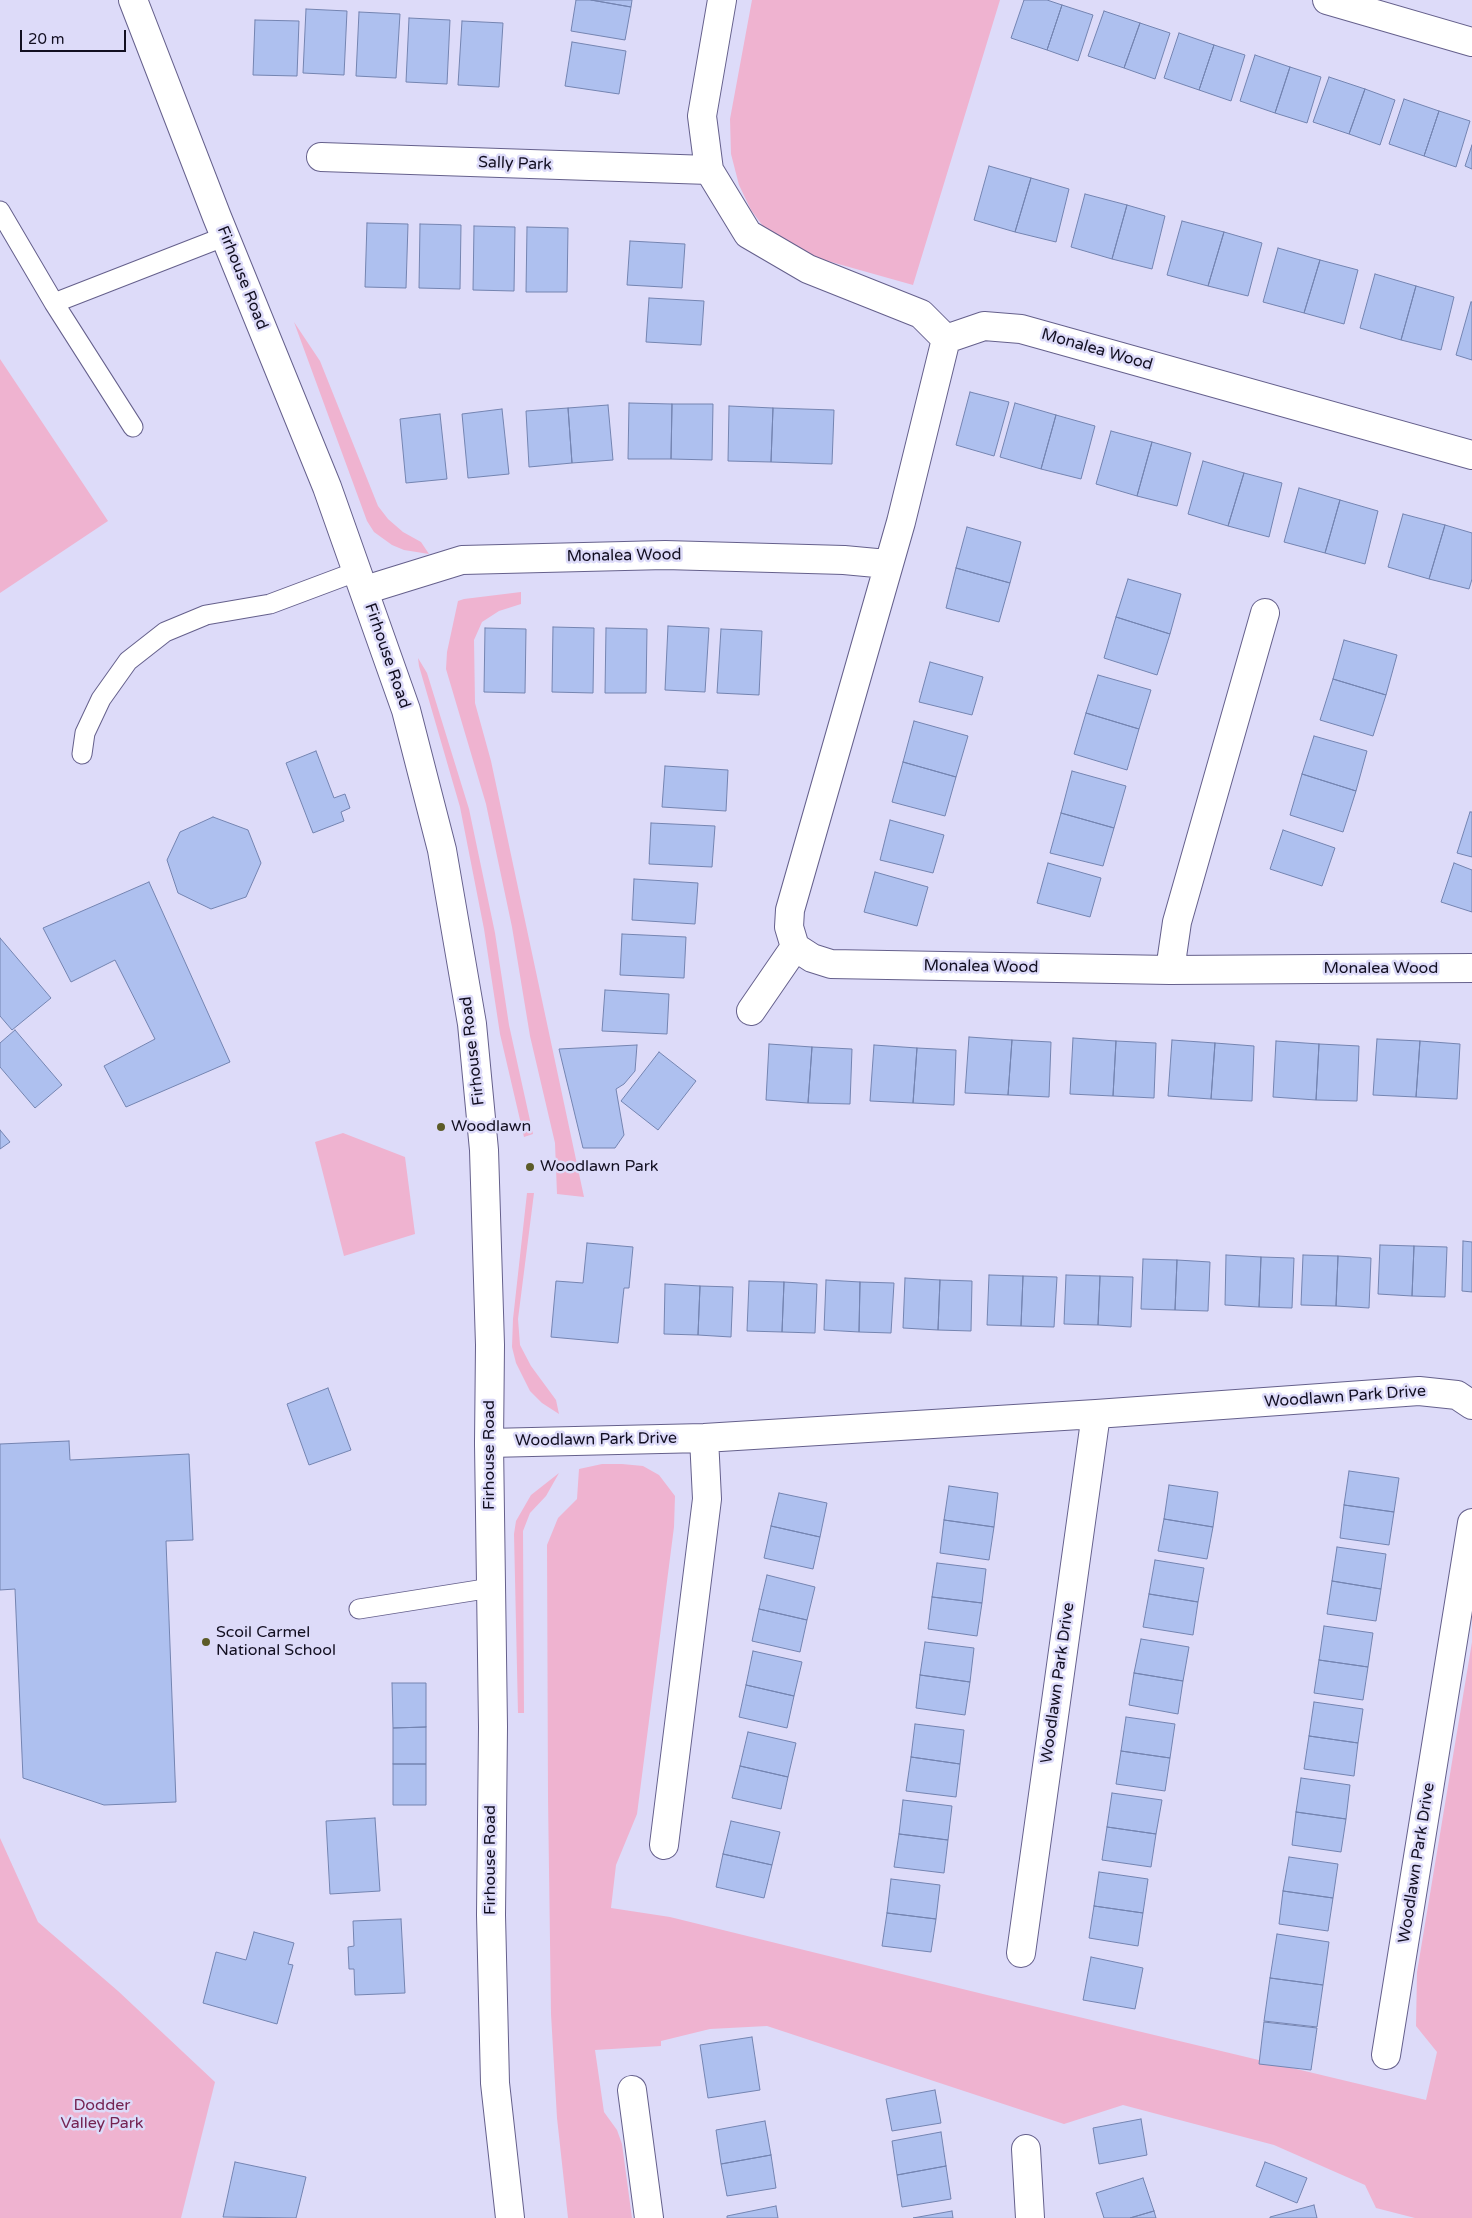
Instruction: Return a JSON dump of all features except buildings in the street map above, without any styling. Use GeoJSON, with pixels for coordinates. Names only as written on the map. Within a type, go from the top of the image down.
{"type":"FeatureCollection","features":[{"type":"Feature","properties":{"kind":"street","name":"Firhouse Road"},"geometry":{"type":"LineString","coordinates":[[133,0],[327,487],[362,581],[406,710],[442,850],[472,1024],[484,1150],[490,1346],[491,1915],[494,2083],[510,2218]]}},
{"type":"Feature","properties":{"kind":"street"},"geometry":{"type":"LineString","coordinates":[[722,0],[702,116],[709,170],[748,234],[808,269],[921,314],[946,339],[900,522],[790,910],[789,927],[795,947],[752,1011]]}},
{"type":"Feature","properties":{"kind":"street"},"geometry":{"type":"LineString","coordinates":[[1327,0],[1472,42]]}},
{"type":"Feature","properties":{"kind":"street","name":"Sally Park"},"geometry":{"type":"LineString","coordinates":[[321,157],[709,170]]}},
{"type":"Feature","properties":{"kind":"street","name":"Monalea Wood"},"geometry":{"type":"LineString","coordinates":[[946,339],[984,326],[1021,329],[1472,455]]}},
{"type":"Feature","properties":{"kind":"street","name":"Monalea Wood"},"geometry":{"type":"LineString","coordinates":[[362,581],[462,560],[665,554],[844,560],[887,564]]}},
{"type":"Feature","properties":{"kind":"street"},"geometry":{"type":"LineString","coordinates":[[1170,970],[1177,922],[1266,613]]}},
{"type":"Feature","properties":{"kind":"street","name":"Monalea Wood"},"geometry":{"type":"LineString","coordinates":[[795,947],[812,958],[831,964],[1170,970],[1472,968]]}},
{"type":"Feature","properties":{"kind":"street","name":"Woodlawn Park Drive"},"geometry":{"type":"LineString","coordinates":[[489,1443],[704,1438],[1096,1414],[1419,1390],[1457,1395],[1472,1405]]}},
{"type":"Feature","properties":{"kind":"street","name":"Woodlawn Park Drive"},"geometry":{"type":"LineString","coordinates":[[1021,1953],[1096,1414]]}},
{"type":"Feature","properties":{"kind":"street"},"geometry":{"type":"LineString","coordinates":[[664,1845],[707,1499],[704,1438]]}},
{"type":"Feature","properties":{"kind":"street","name":"Woodlawn Park Drive"},"geometry":{"type":"LineString","coordinates":[[1386,2056],[1472,1523]]}},
{"type":"Feature","properties":{"kind":"street"},"geometry":{"type":"LineString","coordinates":[[632,2090],[649,2218]]}},
{"type":"Feature","properties":{"kind":"street"},"geometry":{"type":"LineString","coordinates":[[1026,2149],[1030,2218]]}},
{"type":"Feature","properties":{"kind":"lane"},"geometry":{"type":"LineString","coordinates":[[0,211],[54,303],[133,427]]}},
{"type":"Feature","properties":{"kind":"lane"},"geometry":{"type":"LineString","coordinates":[[54,303],[226,236]]}},
{"type":"Feature","properties":{"kind":"lane"},"geometry":{"type":"LineString","coordinates":[[82,754],[85,733],[101,699],[128,661],[165,632],[206,615],[270,604],[362,581]]}},
{"type":"Feature","properties":{"kind":"lane"},"geometry":{"type":"LineString","coordinates":[[359,1609],[491,1588]]}},
{"type":"Feature","properties":{"kind":"green space"},"geometry":{"type":"Polygon","coordinates":[[[752,0],[1000,0],[913,285],[817,258],[765,229],[751,210],[739,185],[731,154],[730,119],[752,0]]]}},
{"type":"Feature","properties":{"kind":"green space"},"geometry":{"type":"Polygon","coordinates":[[[294,322],[320,361],[378,506],[388,519],[403,532],[421,542],[429,554],[404,550],[392,545],[374,532],[367,521],[294,322]]]}},
{"type":"Feature","properties":{"kind":"green space"},"geometry":{"type":"Polygon","coordinates":[[[0,359],[108,521],[0,593],[0,359]]]}},
{"type":"Feature","properties":{"kind":"green space"},"geometry":{"type":"Polygon","coordinates":[[[521,592],[521,604],[499,611],[482,622],[474,640],[475,703],[491,761],[584,1197],[557,1194],[555,1143],[530,1036],[512,927],[486,804],[446,669],[447,652],[458,601],[521,592]]]}},
{"type":"Feature","properties":{"kind":"green space"},"geometry":{"type":"Polygon","coordinates":[[[418,658],[427,673],[469,809],[495,933],[509,1025],[533,1134],[524,1137],[500,1034],[484,929],[460,807],[418,658]]]}},
{"type":"Feature","properties":{"kind":"green space"},"geometry":{"type":"Polygon","coordinates":[[[343,1133],[405,1157],[415,1234],[344,1256],[315,1142],[343,1133]]]}},
{"type":"Feature","properties":{"kind":"green space"},"geometry":{"type":"Polygon","coordinates":[[[527,1193],[534,1193],[518,1319],[520,1345],[531,1366],[556,1400],[559,1414],[542,1403],[530,1391],[516,1363],[512,1347],[513,1319],[527,1193]]]}},
{"type":"Feature","properties":{"kind":"green space"},"geometry":{"type":"Polygon","coordinates":[[[602,1464],[643,1466],[659,1475],[675,1496],[674,1527],[637,1814],[616,1865],[611,1908],[670,1917],[1426,2100],[1437,2052],[1416,2026],[1417,1972],[1472,1642],[1472,2218],[1415,2218],[1376,2208],[1365,2185],[1274,2145],[1123,2105],[1064,2124],[767,2026],[710,2029],[661,2041],[661,2046],[595,2050],[604,2112],[617,2130],[622,2144],[632,2218],[568,2218],[557,2118],[551,2014],[547,1545],[558,1518],[577,1499],[579,1469],[602,1464]]]}},
{"type":"Feature","properties":{"kind":"green space"},"geometry":{"type":"Polygon","coordinates":[[[559,1473],[546,1496],[530,1513],[523,1531],[524,1713],[518,1713],[514,1534],[516,1521],[531,1495],[559,1473]]]}},
{"type":"Feature","properties":{"kind":"green space","name":"Dodder Valley Park"},"geometry":{"type":"Polygon","coordinates":[[[0,1838],[38,1922],[118,1991],[215,2082],[181,2218],[0,2218],[0,1838]]]}},
{"type":"Feature","properties":{"kind":"place","name":"Woodlawn"},"geometry":{"type":"Point","coordinates":[441,1127]}},
{"type":"Feature","properties":{"kind":"place","name":"Woodlawn Park"},"geometry":{"type":"Point","coordinates":[530,1167]}},
{"type":"Feature","properties":{"kind":"place","name":"Scoil Carmel National School"},"geometry":{"type":"Point","coordinates":[206,1642]}}]}
